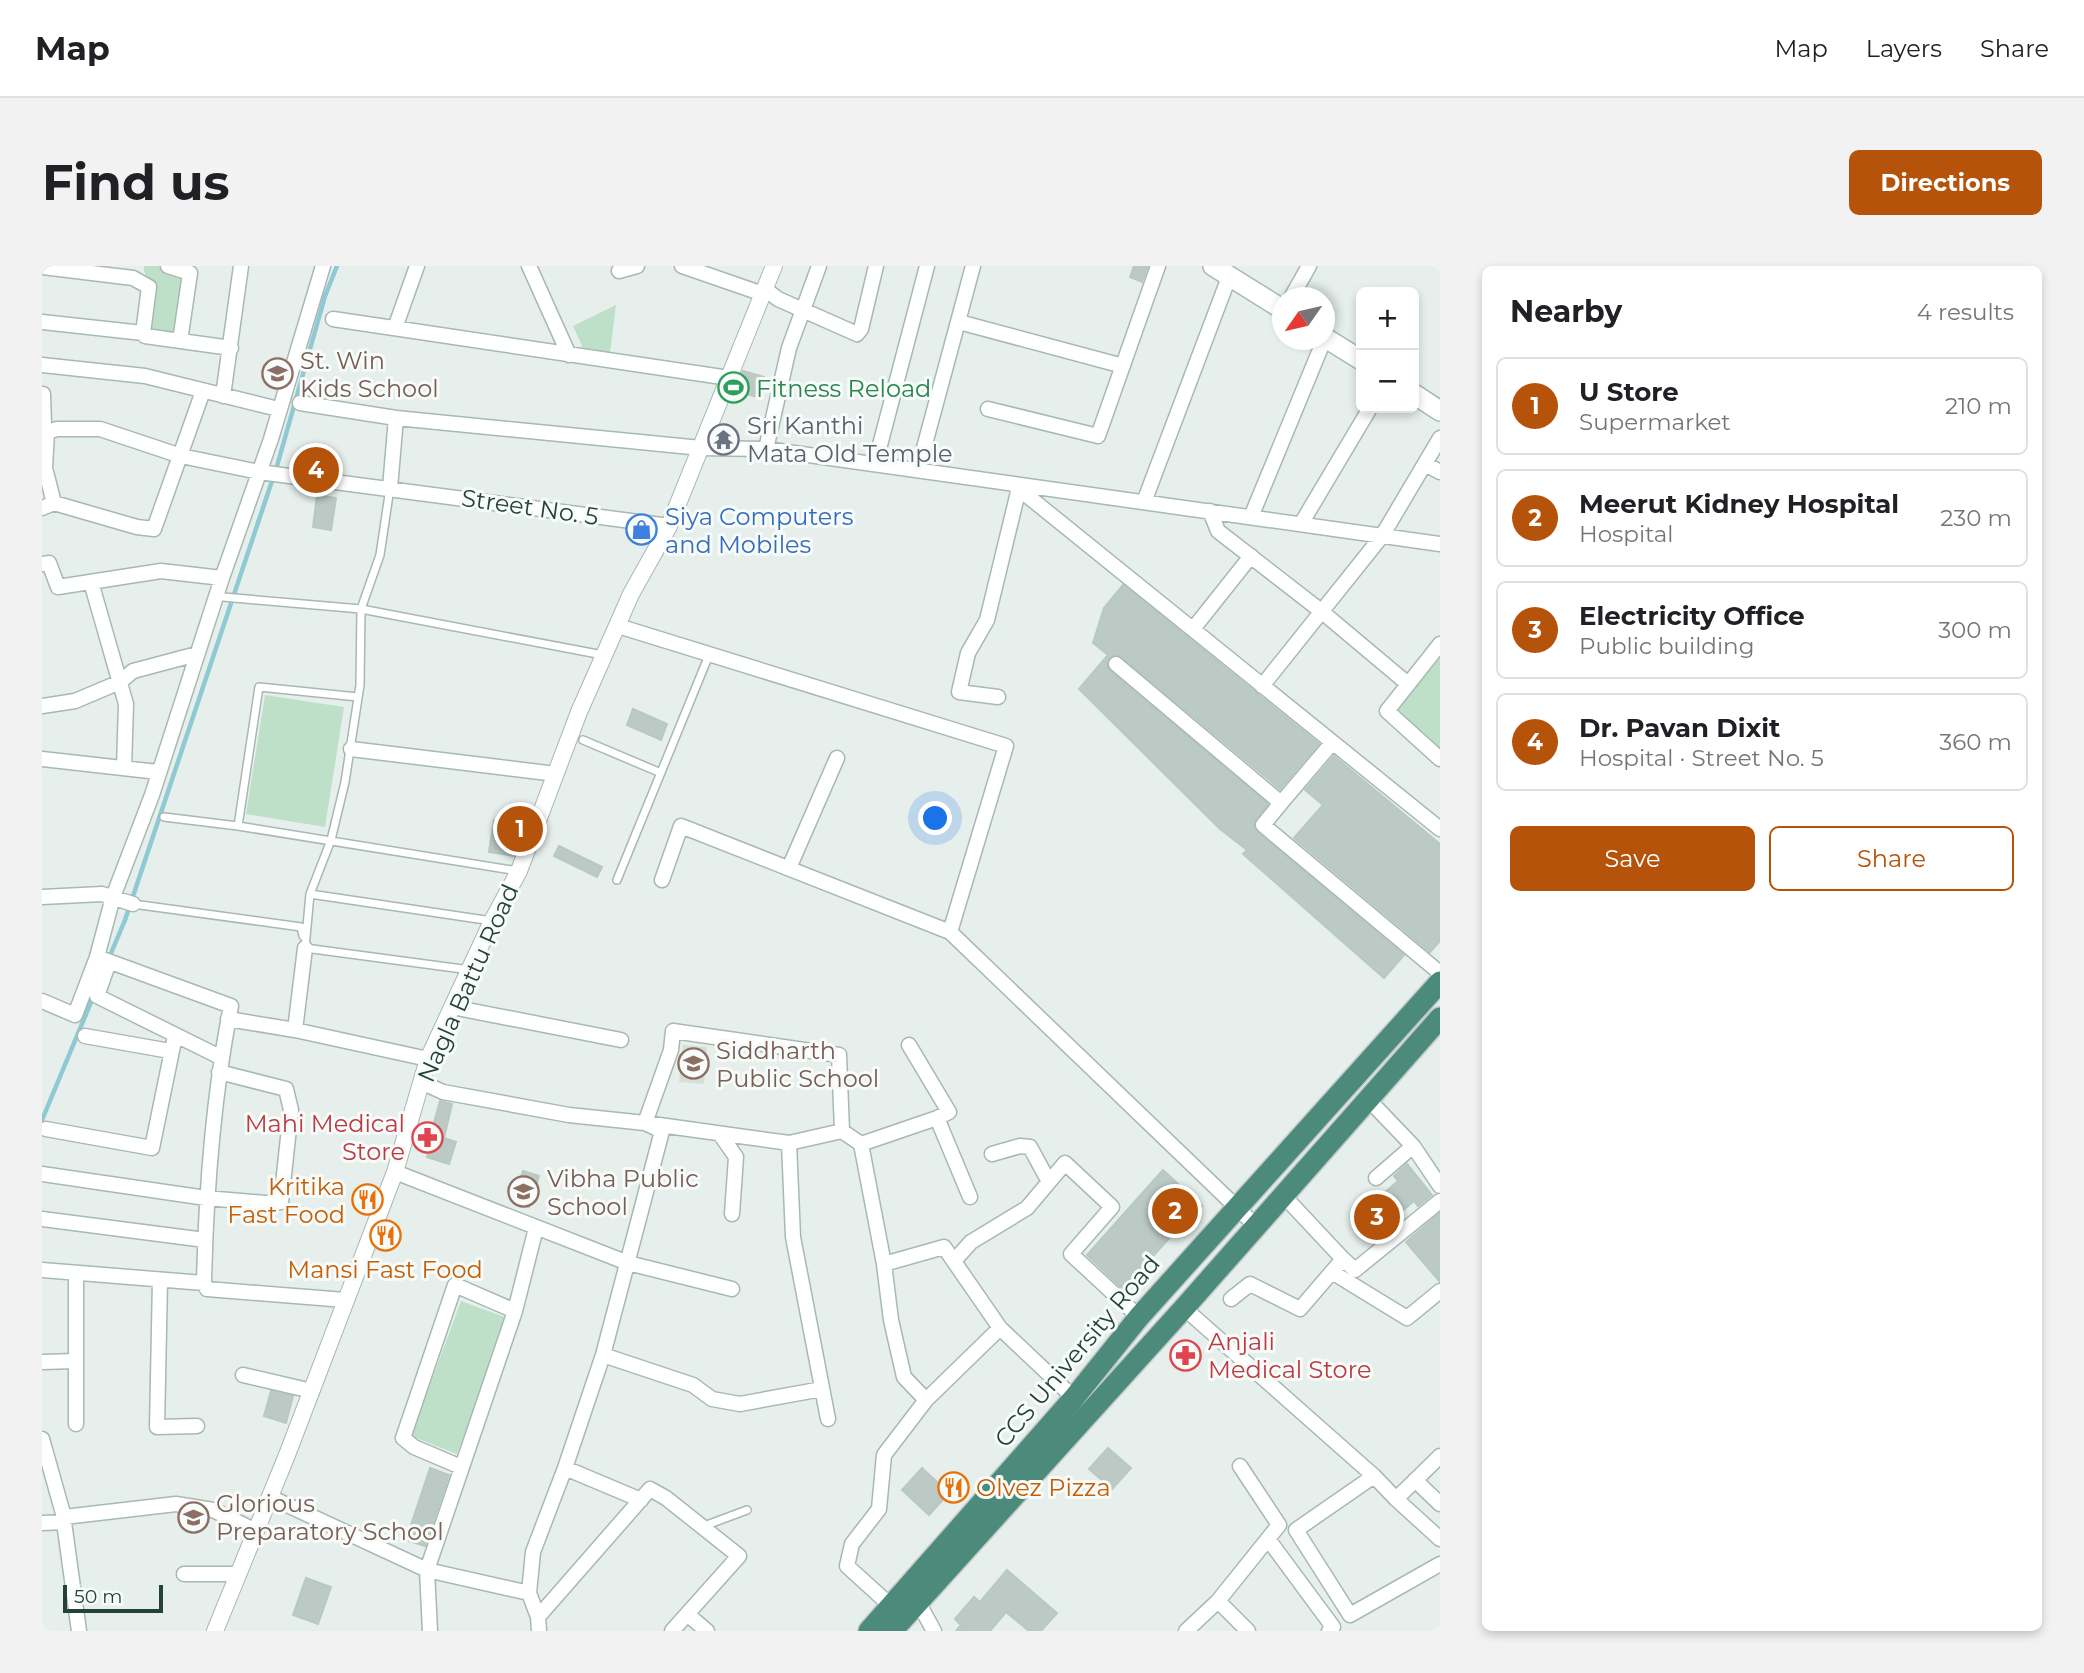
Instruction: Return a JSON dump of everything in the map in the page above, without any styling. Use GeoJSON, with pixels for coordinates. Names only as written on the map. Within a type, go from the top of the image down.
{"type":"FeatureCollection","features":[{"type":"Feature","properties":{"kind":"highway","name":"CCS University Road"},"geometry":{"type":"LineString","coordinates":[[869,1631],[1074,1398],[1139,1317],[1440,982]]}},
{"type":"Feature","properties":{"kind":"highway","name":"CCS University Road"},"geometry":{"type":"LineString","coordinates":[[892,1631],[1184,1308],[1440,1018]]}},
{"type":"Feature","properties":{"kind":"main road"},"geometry":{"type":"LineString","coordinates":[[1213,266],[1272,302]]}},
{"type":"Feature","properties":{"kind":"main road"},"geometry":{"type":"LineString","coordinates":[[1335,344],[1356,357]]}},
{"type":"Feature","properties":{"kind":"main road"},"geometry":{"type":"LineString","coordinates":[[1419,397],[1440,411]]}},
{"type":"Feature","properties":{"kind":"street"},"geometry":{"type":"LineString","coordinates":[[168,266],[190,274],[180,341]]}},
{"type":"Feature","properties":{"kind":"street"},"geometry":{"type":"LineString","coordinates":[[223,396],[242,266]]}},
{"type":"Feature","properties":{"kind":"street"},"geometry":{"type":"LineString","coordinates":[[42,1174],[206,1198],[281,1202],[291,1110],[286,1089],[221,1065],[175,1035],[97,996],[104,960],[158,772],[222,578],[267,473],[278,409],[323,266]]}},
{"type":"Feature","properties":{"kind":"street"},"geometry":{"type":"LineString","coordinates":[[395,328],[417,266]]}},
{"type":"Feature","properties":{"kind":"street"},"geometry":{"type":"LineString","coordinates":[[529,266],[569,355]]}},
{"type":"Feature","properties":{"kind":"street"},"geometry":{"type":"LineString","coordinates":[[619,271],[637,266]]}},
{"type":"Feature","properties":{"kind":"street"},"geometry":{"type":"LineString","coordinates":[[682,266],[764,292],[858,334],[876,266]]}},
{"type":"Feature","properties":{"kind":"street","name":"Nagla Battu Road"},"geometry":{"type":"LineString","coordinates":[[215,1631],[312,1391],[396,1172],[428,1059],[492,921],[519,871],[579,712],[631,594],[669,526],[774,266]]}},
{"type":"Feature","properties":{"kind":"street"},"geometry":{"type":"LineString","coordinates":[[766,449],[789,348],[819,266]]}},
{"type":"Feature","properties":{"kind":"street"},"geometry":{"type":"LineString","coordinates":[[875,464],[927,266]]}},
{"type":"Feature","properties":{"kind":"street"},"geometry":{"type":"LineString","coordinates":[[918,470],[972,266]]}},
{"type":"Feature","properties":{"kind":"street"},"geometry":{"type":"LineString","coordinates":[[988,409],[1098,436],[1158,266]]}},
{"type":"Feature","properties":{"kind":"street"},"geometry":{"type":"LineString","coordinates":[[1297,287],[1308,266]]}},
{"type":"Feature","properties":{"kind":"street"},"geometry":{"type":"LineString","coordinates":[[42,267],[135,272],[149,287],[143,333]]}},
{"type":"Feature","properties":{"kind":"street"},"geometry":{"type":"LineString","coordinates":[[1144,502],[1230,277]]}},
{"type":"Feature","properties":{"kind":"street"},"geometry":{"type":"LineString","coordinates":[[332,319],[729,378]]}},
{"type":"Feature","properties":{"kind":"street"},"geometry":{"type":"LineString","coordinates":[[42,322],[143,333],[145,336],[231,348]]}},
{"type":"Feature","properties":{"kind":"street"},"geometry":{"type":"LineString","coordinates":[[959,322],[1123,366]]}},
{"type":"Feature","properties":{"kind":"street"},"geometry":{"type":"LineString","coordinates":[[1251,517],[1320,350]]}},
{"type":"Feature","properties":{"kind":"street"},"geometry":{"type":"LineString","coordinates":[[42,365],[145,376],[278,409]]}},
{"type":"Feature","properties":{"kind":"street"},"geometry":{"type":"LineString","coordinates":[[43,394],[44,425],[47,432],[44,468],[48,505],[137,527],[154,528],[203,391]]}},
{"type":"Feature","properties":{"kind":"street"},"geometry":{"type":"LineString","coordinates":[[300,403],[396,418],[701,448],[766,449],[1440,544]]}},
{"type":"Feature","properties":{"kind":"street"},"geometry":{"type":"LineString","coordinates":[[1301,524],[1367,413]]}},
{"type":"Feature","properties":{"kind":"street"},"geometry":{"type":"LineString","coordinates":[[390,488],[396,418]]}},
{"type":"Feature","properties":{"kind":"street","name":"Street No. 5"},"geometry":{"type":"LineString","coordinates":[[47,432],[57,429],[100,429],[181,456],[267,473],[669,526]]}},
{"type":"Feature","properties":{"kind":"street"},"geometry":{"type":"LineString","coordinates":[[1262,686],[1382,536],[1440,438]]}},
{"type":"Feature","properties":{"kind":"street"},"geometry":{"type":"LineString","coordinates":[[1424,464],[1440,472]]}},
{"type":"Feature","properties":{"kind":"street"},"geometry":{"type":"LineString","coordinates":[[1016,486],[1440,829]]}},
{"type":"Feature","properties":{"kind":"street"},"geometry":{"type":"LineString","coordinates":[[998,697],[959,692],[968,653],[987,620],[1016,486]]}},
{"type":"Feature","properties":{"kind":"street"},"geometry":{"type":"LineString","coordinates":[[1210,511],[1218,531],[1321,611],[1408,684]]}},
{"type":"Feature","properties":{"kind":"street"},"geometry":{"type":"LineString","coordinates":[[1193,629],[1251,556]]}},
{"type":"Feature","properties":{"kind":"street"},"geometry":{"type":"LineString","coordinates":[[42,564],[49,563],[58,587],[161,571],[222,578]]}},
{"type":"Feature","properties":{"kind":"street"},"geometry":{"type":"LineString","coordinates":[[91,582],[126,704],[124,768]]}},
{"type":"Feature","properties":{"kind":"street"},"geometry":{"type":"LineString","coordinates":[[618,626],[1006,746],[950,932]]}},
{"type":"Feature","properties":{"kind":"street"},"geometry":{"type":"LineString","coordinates":[[1440,644],[1387,711],[1440,759]]}},
{"type":"Feature","properties":{"kind":"street"},"geometry":{"type":"LineString","coordinates":[[42,706],[75,701],[120,682],[133,671],[197,654]]}},
{"type":"Feature","properties":{"kind":"street"},"geometry":{"type":"LineString","coordinates":[[1116,664],[1281,803]]}},
{"type":"Feature","properties":{"kind":"street"},"geometry":{"type":"LineString","coordinates":[[1332,743],[1263,825],[1440,973]]}},
{"type":"Feature","properties":{"kind":"street"},"geometry":{"type":"LineString","coordinates":[[351,749],[556,774]]}},
{"type":"Feature","properties":{"kind":"street"},"geometry":{"type":"LineString","coordinates":[[789,869],[837,758]]}},
{"type":"Feature","properties":{"kind":"street"},"geometry":{"type":"LineString","coordinates":[[42,759],[158,772]]}},
{"type":"Feature","properties":{"kind":"street"},"geometry":{"type":"LineString","coordinates":[[662,880],[681,825],[950,932],[1255,1225]]}},
{"type":"Feature","properties":{"kind":"street"},"geometry":{"type":"LineString","coordinates":[[42,897],[102,894],[122,900]]}},
{"type":"Feature","properties":{"kind":"street"},"geometry":{"type":"LineString","coordinates":[[295,1030],[305,948]]}},
{"type":"Feature","properties":{"kind":"street"},"geometry":{"type":"LineString","coordinates":[[42,1001],[75,1015],[104,960]]}},
{"type":"Feature","properties":{"kind":"street"},"geometry":{"type":"LineString","coordinates":[[104,960],[231,1006],[221,1065],[206,1198],[204,1283],[207,1289],[345,1300]]}},
{"type":"Feature","properties":{"kind":"street"},"geometry":{"type":"LineString","coordinates":[[452,1007],[621,1040]]}},
{"type":"Feature","properties":{"kind":"street"},"geometry":{"type":"LineString","coordinates":[[228,1019],[295,1030],[428,1059]]}},
{"type":"Feature","properties":{"kind":"street"},"geometry":{"type":"LineString","coordinates":[[645,1123],[671,1050],[673,1031],[839,1055],[842,1131]]}},
{"type":"Feature","properties":{"kind":"street"},"geometry":{"type":"LineString","coordinates":[[46,1129],[152,1148],[175,1035]]}},
{"type":"Feature","properties":{"kind":"street"},"geometry":{"type":"LineString","coordinates":[[86,1037],[170,1051]]}},
{"type":"Feature","properties":{"kind":"street"},"geometry":{"type":"LineString","coordinates":[[861,1144],[949,1112],[909,1045]]}},
{"type":"Feature","properties":{"kind":"street"},"geometry":{"type":"LineString","coordinates":[[421,1082],[443,1092],[570,1122],[645,1123],[789,1143],[842,1131],[861,1144],[884,1264],[891,1320],[904,1377],[926,1400]]}},
{"type":"Feature","properties":{"kind":"street"},"geometry":{"type":"LineString","coordinates":[[1367,1098],[1413,1146],[1440,1186]]}},
{"type":"Feature","properties":{"kind":"street"},"geometry":{"type":"LineString","coordinates":[[937,1118],[970,1197]]}},
{"type":"Feature","properties":{"kind":"street"},"geometry":{"type":"LineString","coordinates":[[538,1624],[529,1593],[533,1552],[565,1468],[603,1354],[628,1263],[662,1131],[645,1123]]}},
{"type":"Feature","properties":{"kind":"street"},"geometry":{"type":"LineString","coordinates":[[720,1133],[736,1157],[732,1214]]}},
{"type":"Feature","properties":{"kind":"street"},"geometry":{"type":"LineString","coordinates":[[789,1143],[793,1237],[828,1419]]}},
{"type":"Feature","properties":{"kind":"street"},"geometry":{"type":"LineString","coordinates":[[992,1154],[1020,1146],[1030,1147],[1049,1182]]}},
{"type":"Feature","properties":{"kind":"street"},"geometry":{"type":"LineString","coordinates":[[1376,1178],[1413,1146]]}},
{"type":"Feature","properties":{"kind":"street"},"geometry":{"type":"LineString","coordinates":[[954,1261],[971,1242],[1027,1208],[1065,1163],[1112,1207],[1071,1254],[1139,1317]]}},
{"type":"Feature","properties":{"kind":"street"},"geometry":{"type":"LineString","coordinates":[[396,1172],[628,1263],[732,1289]]}},
{"type":"Feature","properties":{"kind":"street"},"geometry":{"type":"LineString","coordinates":[[1283,1195],[1355,1270],[1440,1201]]}},
{"type":"Feature","properties":{"kind":"street"},"geometry":{"type":"LineString","coordinates":[[42,1219],[205,1240]]}},
{"type":"Feature","properties":{"kind":"street"},"geometry":{"type":"LineString","coordinates":[[430,1631],[427,1570],[515,1311],[536,1228]]}},
{"type":"Feature","properties":{"kind":"street"},"geometry":{"type":"LineString","coordinates":[[884,1264],[944,1247],[1000,1328],[1074,1398]]}},
{"type":"Feature","properties":{"kind":"street"},"geometry":{"type":"LineString","coordinates":[[1231,1299],[1250,1284],[1300,1309],[1343,1259]]}},
{"type":"Feature","properties":{"kind":"street"},"geometry":{"type":"LineString","coordinates":[[42,1270],[204,1283]]}},
{"type":"Feature","properties":{"kind":"street"},"geometry":{"type":"LineString","coordinates":[[1332,1272],[1407,1318],[1440,1291]]}},
{"type":"Feature","properties":{"kind":"street"},"geometry":{"type":"LineString","coordinates":[[76,1273],[76,1424]]}},
{"type":"Feature","properties":{"kind":"street"},"geometry":{"type":"LineString","coordinates":[[160,1280],[157,1427],[197,1426]]}},
{"type":"Feature","properties":{"kind":"street"},"geometry":{"type":"LineString","coordinates":[[461,1467],[414,1447],[403,1438],[455,1285],[515,1311]]}},
{"type":"Feature","properties":{"kind":"street"},"geometry":{"type":"LineString","coordinates":[[1184,1308],[1374,1476],[1440,1539]]}},
{"type":"Feature","properties":{"kind":"street"},"geometry":{"type":"LineString","coordinates":[[891,1606],[847,1566],[852,1544],[879,1509],[884,1455],[926,1400],[1000,1328]]}},
{"type":"Feature","properties":{"kind":"street"},"geometry":{"type":"LineString","coordinates":[[603,1354],[693,1385],[712,1399],[740,1404],[822,1389]]}},
{"type":"Feature","properties":{"kind":"street"},"geometry":{"type":"LineString","coordinates":[[42,1362],[75,1361]]}},
{"type":"Feature","properties":{"kind":"street"},"geometry":{"type":"LineString","coordinates":[[243,1375],[312,1391]]}},
{"type":"Feature","properties":{"kind":"street"},"geometry":{"type":"LineString","coordinates":[[42,1439],[64,1519],[79,1631]]}},
{"type":"Feature","properties":{"kind":"street"},"geometry":{"type":"LineString","coordinates":[[1396,1499],[1440,1456]]}},
{"type":"Feature","properties":{"kind":"street"},"geometry":{"type":"LineString","coordinates":[[1186,1631],[1218,1601],[1279,1525],[1240,1466]]}},
{"type":"Feature","properties":{"kind":"street"},"geometry":{"type":"LineString","coordinates":[[565,1468],[641,1500]]}},
{"type":"Feature","properties":{"kind":"street"},"geometry":{"type":"LineString","coordinates":[[1374,1476],[1296,1530],[1350,1615],[1440,1564]]}},
{"type":"Feature","properties":{"kind":"street"},"geometry":{"type":"LineString","coordinates":[[1415,1480],[1440,1504]]}},
{"type":"Feature","properties":{"kind":"street"},"geometry":{"type":"LineString","coordinates":[[538,1624],[650,1489],[703,1526],[739,1556],[672,1631]]}},
{"type":"Feature","properties":{"kind":"street"},"geometry":{"type":"LineString","coordinates":[[270,1497],[427,1570],[529,1593]]}},
{"type":"Feature","properties":{"kind":"street"},"geometry":{"type":"LineString","coordinates":[[42,1523],[176,1504],[213,1510],[256,1531]]}},
{"type":"Feature","properties":{"kind":"street"},"geometry":{"type":"LineString","coordinates":[[1268,1539],[1333,1627],[1329,1631]]}},
{"type":"Feature","properties":{"kind":"street"},"geometry":{"type":"LineString","coordinates":[[184,1574],[239,1574]]}},
{"type":"Feature","properties":{"kind":"street"},"geometry":{"type":"LineString","coordinates":[[1218,1601],[1248,1631]]}},
{"type":"Feature","properties":{"kind":"street"},"geometry":{"type":"LineString","coordinates":[[918,1602],[933,1631]]}},
{"type":"Feature","properties":{"kind":"street"},"geometry":{"type":"LineString","coordinates":[[687,1614],[708,1631]]}},
{"type":"Feature","properties":{"kind":"lane"},"geometry":{"type":"LineString","coordinates":[[305,948],[310,894],[331,840],[351,749],[358,697],[360,609],[380,555],[390,488]]}},
{"type":"Feature","properties":{"kind":"lane"},"geometry":{"type":"LineString","coordinates":[[223,597],[360,609],[603,656]]}},
{"type":"Feature","properties":{"kind":"lane"},"geometry":{"type":"LineString","coordinates":[[617,880],[709,655]]}},
{"type":"Feature","properties":{"kind":"lane"},"geometry":{"type":"LineString","coordinates":[[238,826],[259,687],[358,697]]}},
{"type":"Feature","properties":{"kind":"lane"},"geometry":{"type":"LineString","coordinates":[[583,740],[662,773]]}},
{"type":"Feature","properties":{"kind":"lane"},"geometry":{"type":"LineString","coordinates":[[164,817],[331,840],[519,871]]}},
{"type":"Feature","properties":{"kind":"lane"},"geometry":{"type":"LineString","coordinates":[[310,894],[492,921]]}},
{"type":"Feature","properties":{"kind":"lane"},"geometry":{"type":"LineString","coordinates":[[122,900],[301,928],[305,948]]}},
{"type":"Feature","properties":{"kind":"lane"},"geometry":{"type":"LineString","coordinates":[[305,948],[470,970]]}},
{"type":"Feature","properties":{"kind":"lane"},"geometry":{"type":"LineString","coordinates":[[703,1526],[747,1510]]}},
{"type":"Feature","properties":{"kind":"shaded area","name":"Siddharth Public School"},"geometry":{"type":"Polygon","coordinates":[[[683,1045],[707,1047],[704,1084],[679,1082],[683,1045]]]}},
{"type":"Feature","properties":{"kind":"green space"},"geometry":{"type":"Polygon","coordinates":[[[144,266],[162,266],[187,274],[174,341],[145,336],[152,290],[144,266]]]}},
{"type":"Feature","properties":{"kind":"green space"},"geometry":{"type":"Polygon","coordinates":[[[616,305],[610,353],[584,350],[573,326],[616,305]]]}},
{"type":"Feature","properties":{"kind":"green space"},"geometry":{"type":"Polygon","coordinates":[[[1440,658],[1440,749],[1395,711],[1440,658]]]}},
{"type":"Feature","properties":{"kind":"green space"},"geometry":{"type":"Polygon","coordinates":[[[265,695],[344,707],[325,827],[246,814],[265,695]]]}},
{"type":"Feature","properties":{"kind":"green space"},"geometry":{"type":"Polygon","coordinates":[[[461,1301],[507,1318],[457,1454],[411,1436],[461,1301]]]}},
{"type":"Feature","properties":{"kind":"building"},"geometry":{"type":"Polygon","coordinates":[[[1134,266],[1148,266],[1142,282],[1130,277],[1134,266]]]}},
{"type":"Feature","properties":{"kind":"building"},"geometry":{"type":"Polygon","coordinates":[[[743,371],[764,377],[758,397],[735,391],[743,371]]]}},
{"type":"Feature","properties":{"kind":"building"},"geometry":{"type":"Polygon","coordinates":[[[317,495],[336,498],[331,530],[313,527],[317,495]]]}},
{"type":"Feature","properties":{"kind":"building"},"geometry":{"type":"Polygon","coordinates":[[[1123,585],[1319,744],[1280,789],[1122,657],[1113,655],[1107,662],[1110,671],[1268,804],[1254,823],[1257,832],[1404,955],[1384,978],[1243,854],[1247,850],[1220,829],[1079,689],[1108,655],[1093,643],[1104,608],[1123,585]]]}},
{"type":"Feature","properties":{"kind":"building"},"geometry":{"type":"Polygon","coordinates":[[[633,709],[667,724],[661,740],[627,725],[633,709]]]}},
{"type":"Feature","properties":{"kind":"building"},"geometry":{"type":"Polygon","coordinates":[[[1334,756],[1440,844],[1440,941],[1430,952],[1294,838],[1323,805],[1305,790],[1334,756]]]}},
{"type":"Feature","properties":{"kind":"building"},"geometry":{"type":"Polygon","coordinates":[[[494,820],[520,824],[514,856],[489,852],[494,820]]]}},
{"type":"Feature","properties":{"kind":"building"},"geometry":{"type":"Polygon","coordinates":[[[559,846],[602,867],[597,877],[554,856],[559,846]]]}},
{"type":"Feature","properties":{"kind":"building"},"geometry":{"type":"Polygon","coordinates":[[[440,1101],[452,1104],[444,1138],[456,1142],[449,1164],[427,1157],[440,1101]]]}},
{"type":"Feature","properties":{"kind":"building"},"geometry":{"type":"Polygon","coordinates":[[[1407,1164],[1432,1195],[1418,1206],[1414,1201],[1370,1238],[1354,1219],[1398,1181],[1394,1176],[1407,1164]]]}},
{"type":"Feature","properties":{"kind":"building"},"geometry":{"type":"Polygon","coordinates":[[[1163,1170],[1202,1206],[1123,1289],[1087,1255],[1163,1170]]]}},
{"type":"Feature","properties":{"kind":"building"},"geometry":{"type":"Polygon","coordinates":[[[523,1171],[539,1176],[529,1207],[513,1202],[523,1171]]]}},
{"type":"Feature","properties":{"kind":"building"},"geometry":{"type":"Polygon","coordinates":[[[1440,1213],[1440,1282],[1406,1242],[1440,1213]]]}},
{"type":"Feature","properties":{"kind":"building"},"geometry":{"type":"Polygon","coordinates":[[[271,1391],[293,1396],[286,1423],[264,1416],[271,1391]]]}},
{"type":"Feature","properties":{"kind":"building"},"geometry":{"type":"Polygon","coordinates":[[[1108,1448],[1131,1468],[1112,1489],[1089,1469],[1108,1448]]]}},
{"type":"Feature","properties":{"kind":"building"},"geometry":{"type":"Polygon","coordinates":[[[430,1468],[449,1475],[425,1546],[406,1540],[430,1468]]]}},
{"type":"Feature","properties":{"kind":"building"},"geometry":{"type":"Polygon","coordinates":[[[922,1468],[949,1493],[929,1515],[902,1490],[922,1468]]]}},
{"type":"Feature","properties":{"kind":"building"},"geometry":{"type":"Polygon","coordinates":[[[1007,1570],[1057,1613],[1041,1631],[1029,1631],[1006,1612],[990,1631],[956,1631],[961,1625],[955,1619],[974,1597],[980,1602],[1007,1570]]]}},
{"type":"Feature","properties":{"kind":"building"},"geometry":{"type":"Polygon","coordinates":[[[306,1578],[331,1587],[318,1624],[293,1615],[306,1578]]]}},
{"type":"Feature","properties":{"kind":"waterway"},"geometry":{"type":"LineString","coordinates":[[109,958],[125,920],[277,466],[325,296],[337,266]]}},
{"type":"Feature","properties":{"kind":"waterway"},"geometry":{"type":"LineString","coordinates":[[42,1120],[94,995]]}},
{"type":"Feature","properties":{"kind":"place","name":"St. Win Kids School"},"geometry":{"type":"Point","coordinates":[277,374]}},
{"type":"Feature","properties":{"kind":"place","name":"Fitness Reload"},"geometry":{"type":"Point","coordinates":[733,388]}},
{"type":"Feature","properties":{"kind":"place","name":"Sri Kanthi Mata Old Temple"},"geometry":{"type":"Point","coordinates":[724,439]}},
{"type":"Feature","properties":{"kind":"place","name":"Dr. Pavan Dixit"},"geometry":{"type":"Point","coordinates":[316,470]}},
{"type":"Feature","properties":{"kind":"place","name":"Siya Computers and Mobiles"},"geometry":{"type":"Point","coordinates":[642,530]}},
{"type":"Feature","properties":{"kind":"place","name":"U Store"},"geometry":{"type":"Point","coordinates":[520,829]}},
{"type":"Feature","properties":{"kind":"place","name":"Siddharth Public School"},"geometry":{"type":"Point","coordinates":[693,1064]}},
{"type":"Feature","properties":{"kind":"place","name":"Mahi Medical Store"},"geometry":{"type":"Point","coordinates":[428,1137]}},
{"type":"Feature","properties":{"kind":"place","name":"Vibha Public School"},"geometry":{"type":"Point","coordinates":[524,1192]}},
{"type":"Feature","properties":{"kind":"place","name":"Kritika Fast Food"},"geometry":{"type":"Point","coordinates":[368,1200]}},
{"type":"Feature","properties":{"kind":"place","name":"Meerut Kidney Hospital"},"geometry":{"type":"Point","coordinates":[1175,1211]}},
{"type":"Feature","properties":{"kind":"place","name":"Electricity Office"},"geometry":{"type":"Point","coordinates":[1377,1217]}},
{"type":"Feature","properties":{"kind":"place","name":"Mansi Fast Food"},"geometry":{"type":"Point","coordinates":[385,1235]}},
{"type":"Feature","properties":{"kind":"place","name":"Anjali Medical Store"},"geometry":{"type":"Point","coordinates":[1185,1355]}},
{"type":"Feature","properties":{"kind":"place","name":"Olvez Pizza"},"geometry":{"type":"Point","coordinates":[953,1487]}},
{"type":"Feature","properties":{"kind":"place","name":"Glorious Preparatory School"},"geometry":{"type":"Point","coordinates":[193,1517]}}]}
